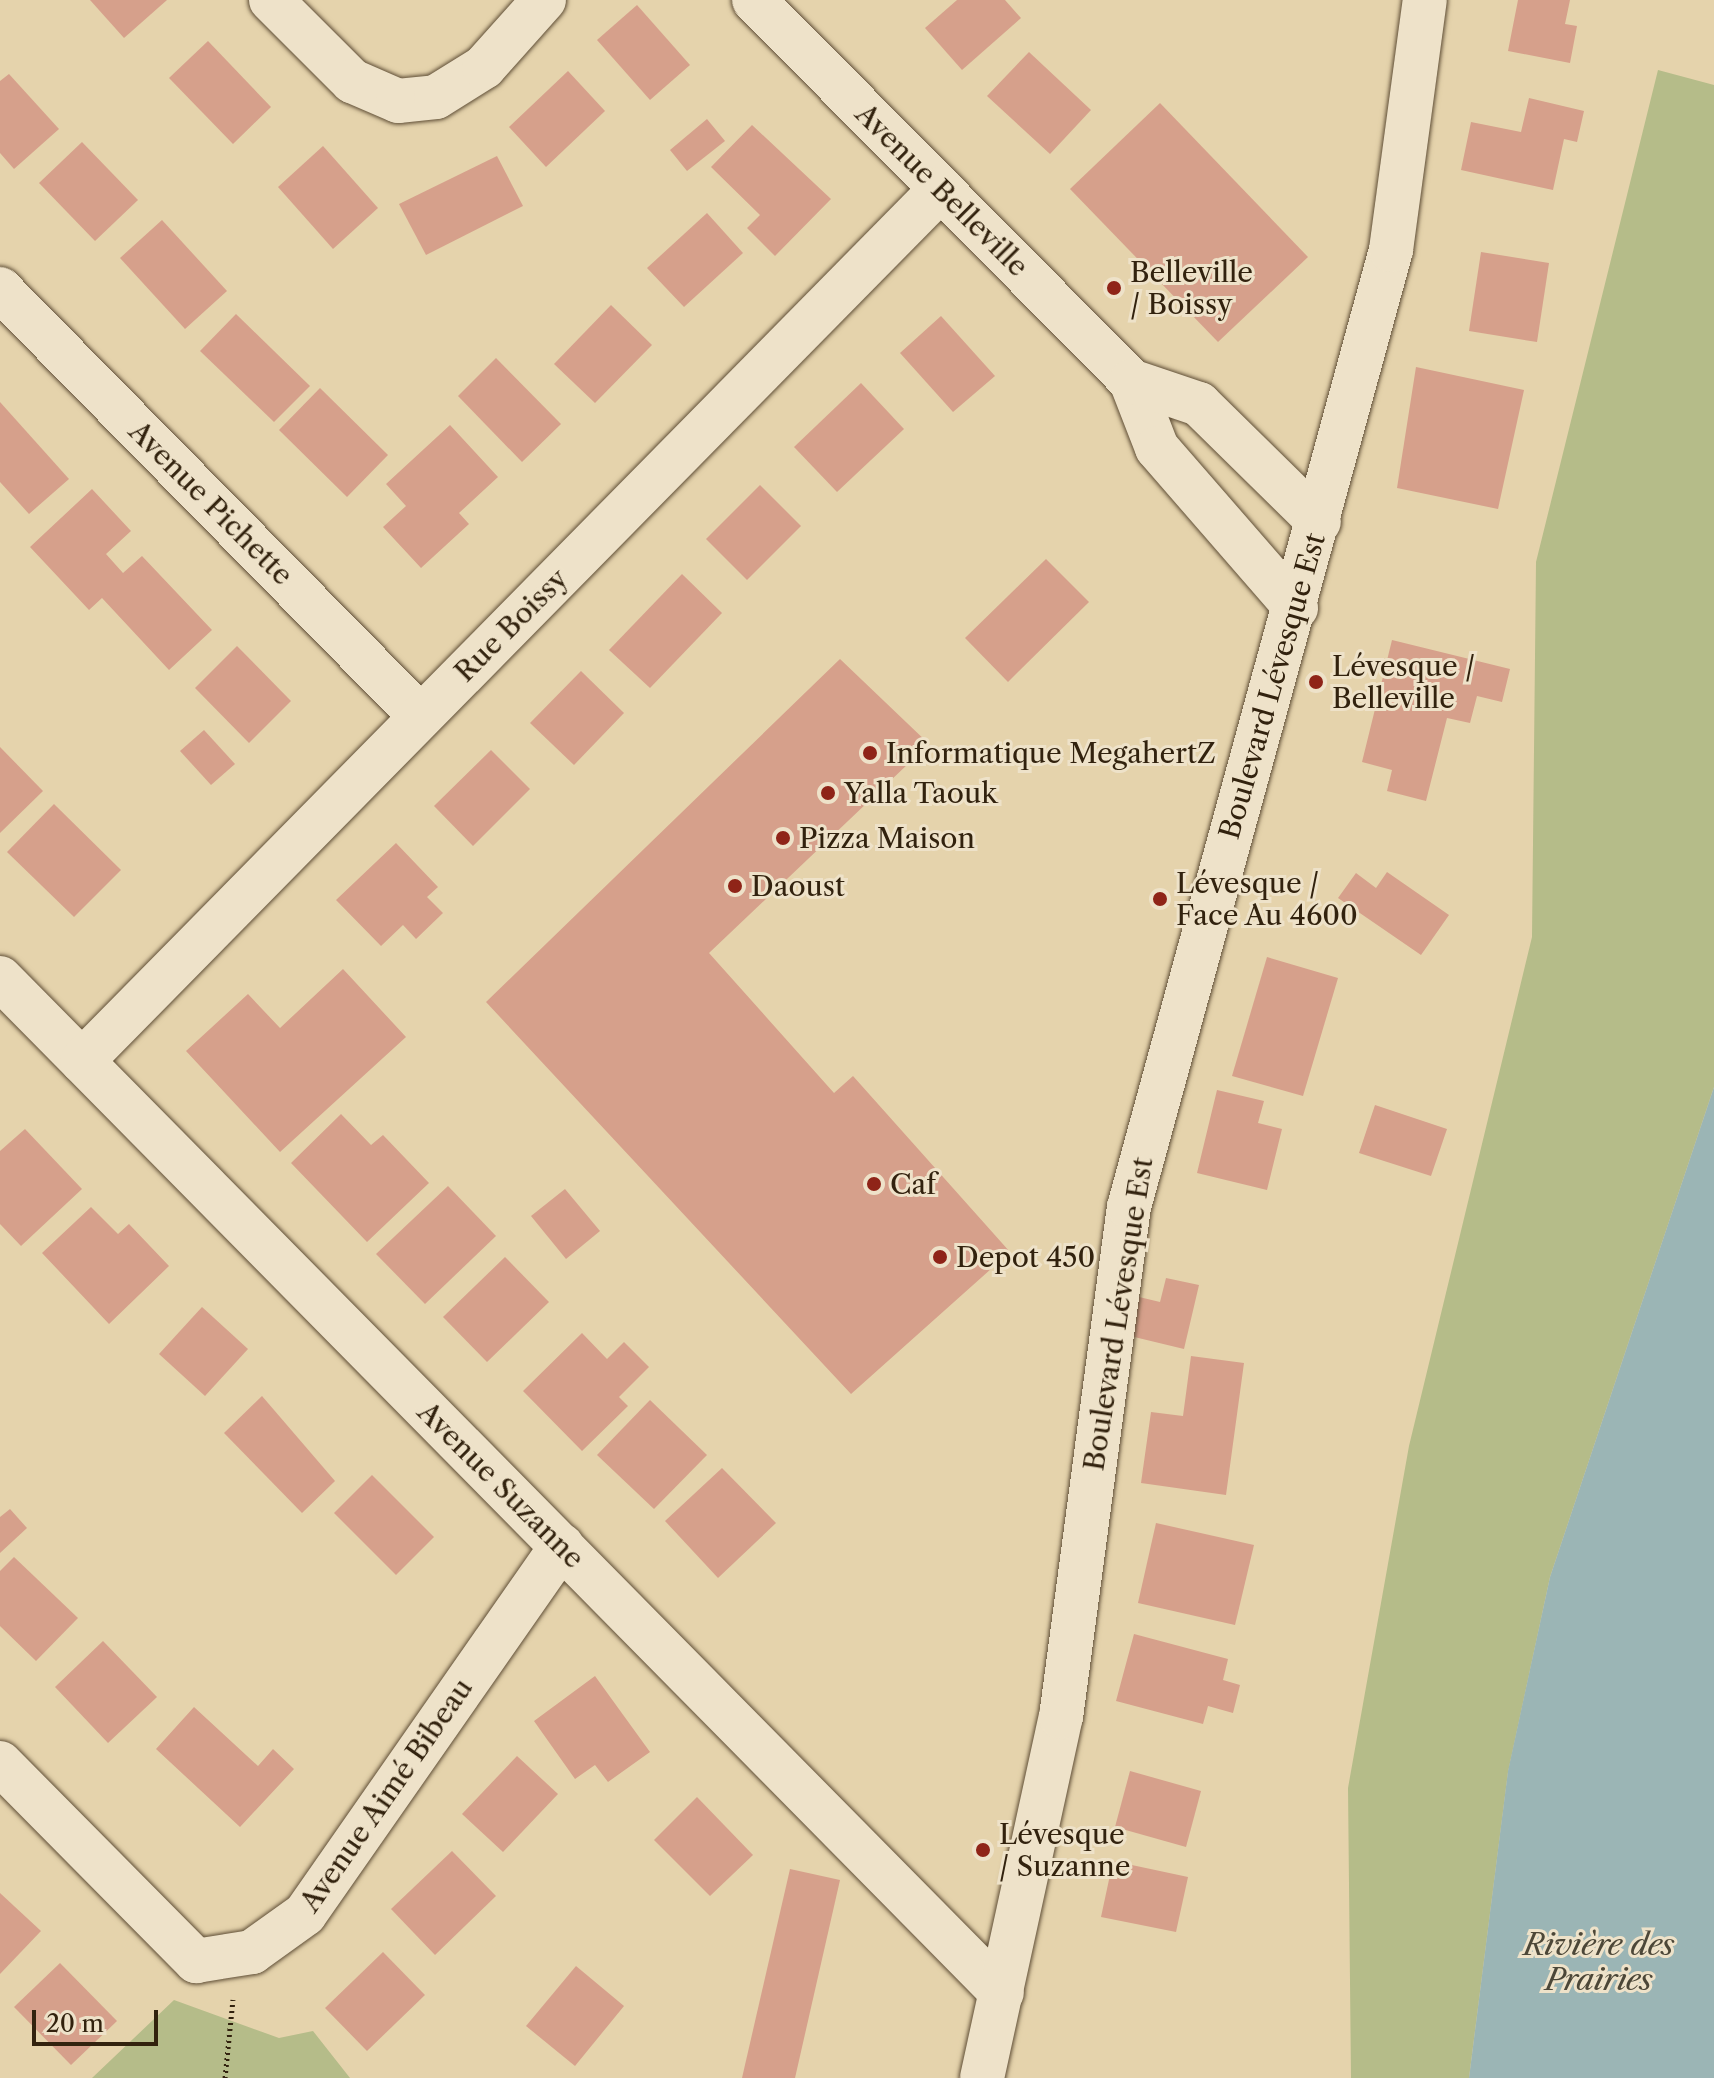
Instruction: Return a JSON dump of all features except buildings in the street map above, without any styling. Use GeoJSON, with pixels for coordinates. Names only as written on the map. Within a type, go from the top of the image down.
{"type":"FeatureCollection","features":[{"type":"Feature","properties":{"kind":"street"},"geometry":{"type":"LineString","coordinates":[[271,0],[352,81],[398,101],[436,97],[484,67],[544,0]]}},
{"type":"Feature","properties":{"kind":"street","name":"Avenue Belleville"},"geometry":{"type":"LineString","coordinates":[[754,0],[1131,381],[1157,448],[1296,608]]}},
{"type":"Feature","properties":{"kind":"street","name":"Boulevard Lévesque Est"},"geometry":{"type":"LineString","coordinates":[[982,2078],[1061,1717],[1129,1207],[1296,608],[1391,250],[1413,10]]}},
{"type":"Feature","properties":{"kind":"street","name":"Rue Boissy"},"geometry":{"type":"LineString","coordinates":[[82,1061],[941,189]]}},
{"type":"Feature","properties":{"kind":"street","name":"Avenue Pichette"},"geometry":{"type":"LineString","coordinates":[[0,289],[421,717]]}},
{"type":"Feature","properties":{"kind":"street","name":"Avenue Belleville"},"geometry":{"type":"LineString","coordinates":[[1131,381],[1199,404],[1319,522]]}},
{"type":"Feature","properties":{"kind":"street","name":"Avenue Suzanne"},"geometry":{"type":"LineString","coordinates":[[0,978],[1002,1993]]}},
{"type":"Feature","properties":{"kind":"street","name":"Avenue Aimé Bibeau"},"geometry":{"type":"LineString","coordinates":[[0,1763],[196,1961],[237,1954],[305,1914],[562,1546]]}},
{"type":"Feature","properties":{"kind":"path"},"geometry":{"type":"LineString","coordinates":[[225,2078],[237,1954]]}},
{"type":"Feature","properties":{"kind":"green space"},"geometry":{"type":"Polygon","coordinates":[[[1658,70],[1714,85],[1714,1087],[1550,1577],[1508,1772],[1469,2078],[1351,2078],[1348,1788],[1409,1446],[1532,937],[1536,562],[1658,70]]]}},
{"type":"Feature","properties":{"kind":"green space"},"geometry":{"type":"Polygon","coordinates":[[[174,2000],[279,2038],[313,2031],[350,2078],[92,2078],[174,2000]]]}},
{"type":"Feature","properties":{"kind":"water","name":"Rivière des Prairies"},"geometry":{"type":"Polygon","coordinates":[[[1714,1087],[1714,2078],[1469,2078],[1508,1771],[1550,1577],[1714,1087]]]}},
{"type":"Feature","properties":{"kind":"place","name":"Belleville / Boissy"},"geometry":{"type":"Point","coordinates":[1114,288]}},
{"type":"Feature","properties":{"kind":"place","name":"Lévesque / Belleville"},"geometry":{"type":"Point","coordinates":[1316,682]}},
{"type":"Feature","properties":{"kind":"place","name":"Informatique MegahertZ"},"geometry":{"type":"Point","coordinates":[870,753]}},
{"type":"Feature","properties":{"kind":"place","name":"Yalla Taouk"},"geometry":{"type":"Point","coordinates":[828,793]}},
{"type":"Feature","properties":{"kind":"place","name":"Pizza Maison"},"geometry":{"type":"Point","coordinates":[783,838]}},
{"type":"Feature","properties":{"kind":"place","name":"Daoust"},"geometry":{"type":"Point","coordinates":[735,886]}},
{"type":"Feature","properties":{"kind":"place","name":"Lévesque / Face Au 4600"},"geometry":{"type":"Point","coordinates":[1160,899]}},
{"type":"Feature","properties":{"kind":"place","name":"Caf"},"geometry":{"type":"Point","coordinates":[874,1184]}},
{"type":"Feature","properties":{"kind":"place","name":"Depot 450"},"geometry":{"type":"Point","coordinates":[940,1257]}},
{"type":"Feature","properties":{"kind":"place","name":"Lévesque / Suzanne"},"geometry":{"type":"Point","coordinates":[983,1850]}}]}
